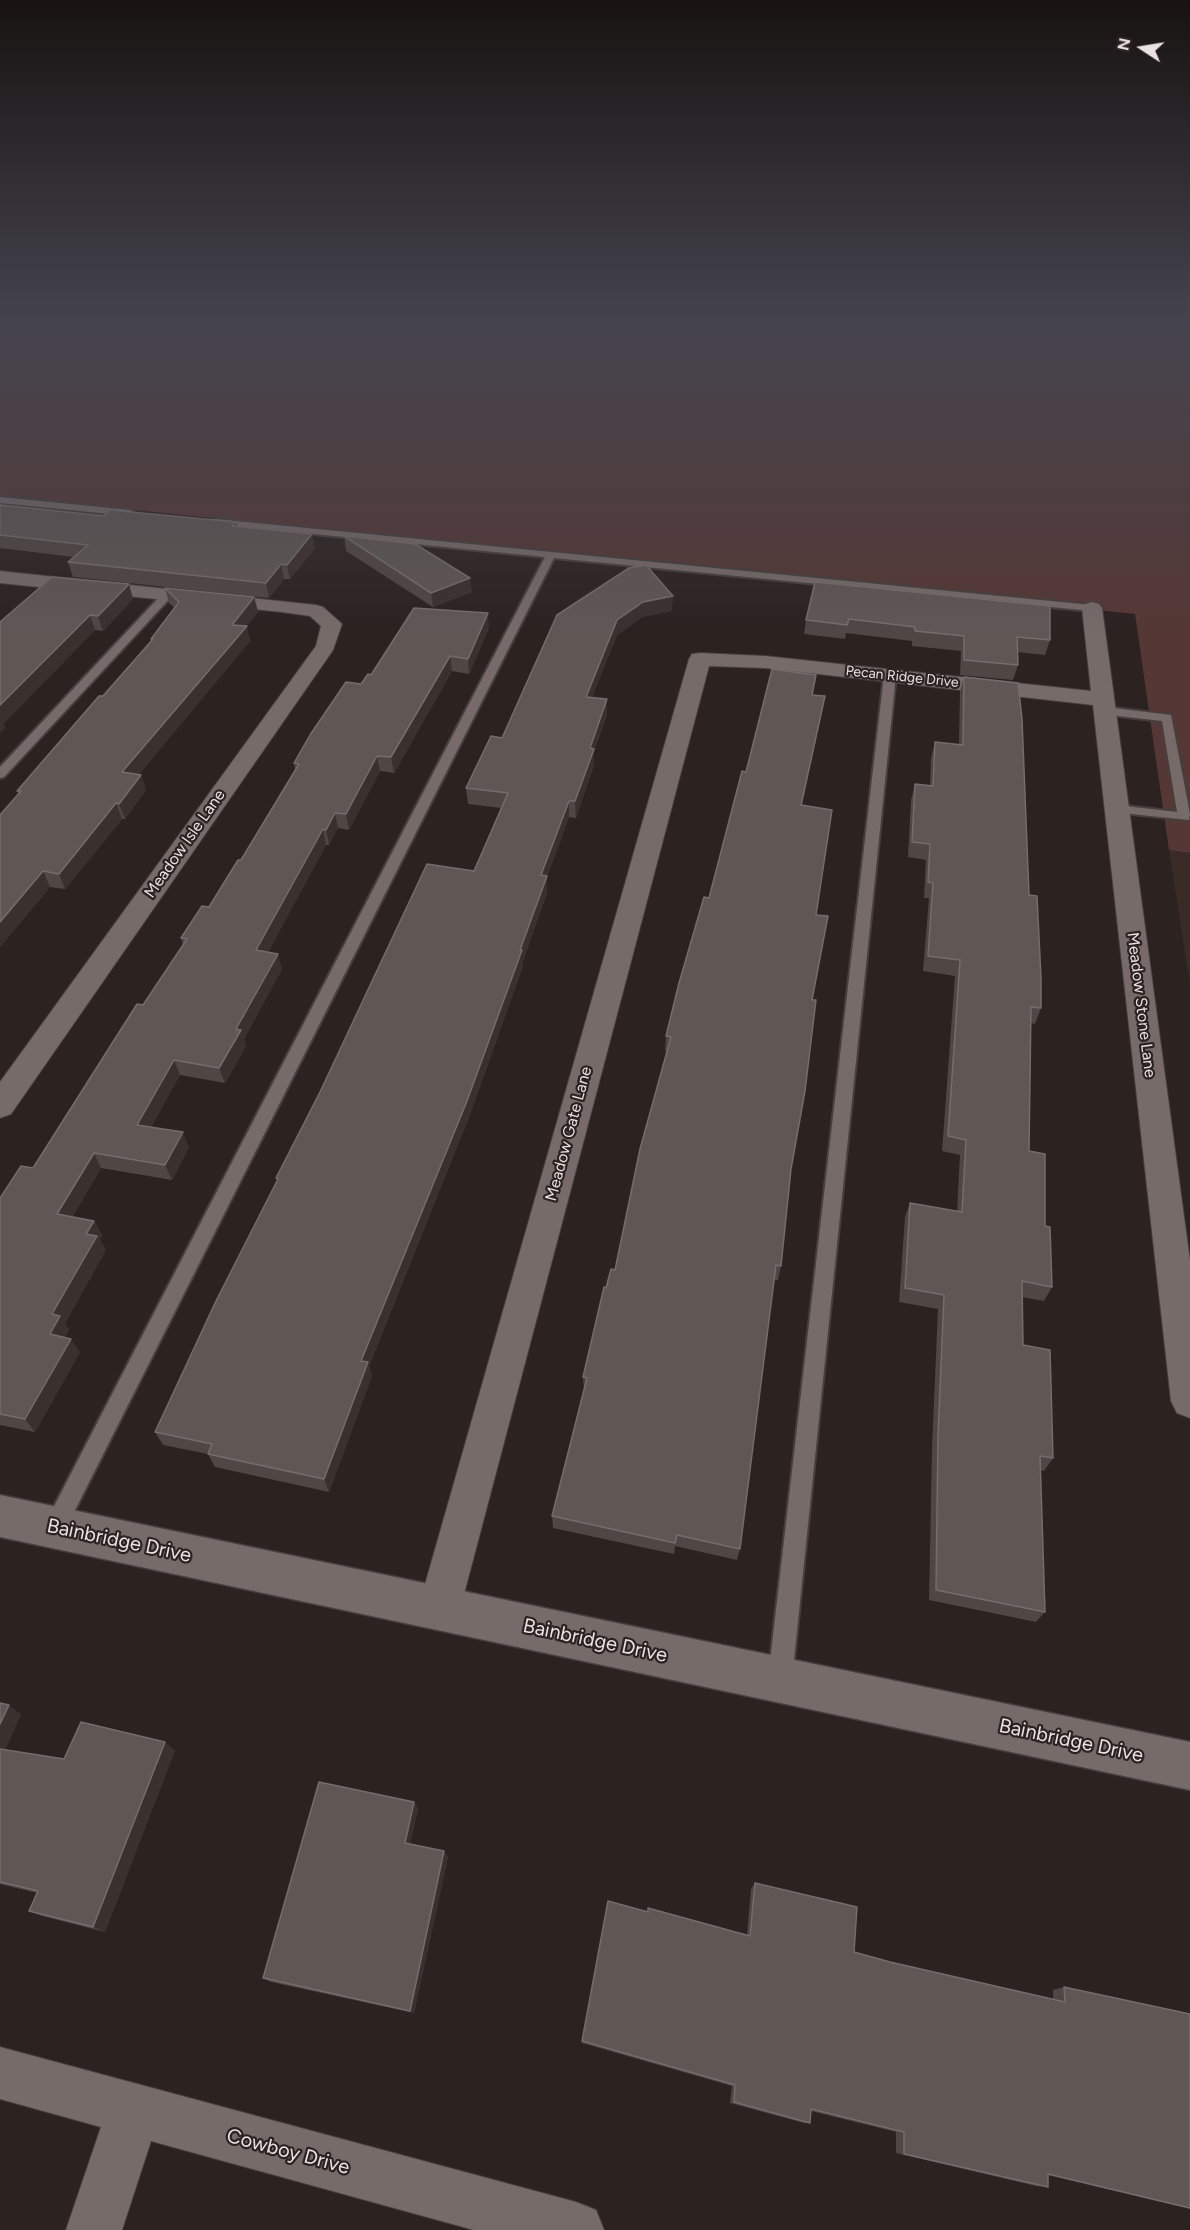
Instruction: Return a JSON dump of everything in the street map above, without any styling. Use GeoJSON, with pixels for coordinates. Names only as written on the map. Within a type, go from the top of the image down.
{"type":"FeatureCollection","features":[{"type":"Feature","properties":{"kind":"street"},"geometry":{"type":"LineString","coordinates":[[1,578],[168,594]]}},
{"type":"Feature","properties":{"kind":"street","name":"Meadow Isle Lane"},"geometry":{"type":"LineString","coordinates":[[0,1106],[326,646],[332,624],[316,611],[168,594]]}},
{"type":"Feature","properties":{"kind":"street","name":"Meadow Stone Lane"},"geometry":{"type":"LineString","coordinates":[[1092,609],[1117,809],[1181,1250],[1190,1401]]}},
{"type":"Feature","properties":{"kind":"street","name":"Pecan Ridge Drive"},"geometry":{"type":"LineString","coordinates":[[700,659],[765,662],[890,675],[1104,705]]}},
{"type":"Feature","properties":{"kind":"street","name":"Meadow Gate Lane"},"geometry":{"type":"LineString","coordinates":[[439,1609],[700,659]]}},
{"type":"Feature","properties":{"kind":"street","name":"Bainbridge Drive"},"geometry":{"type":"LineString","coordinates":[[0,1516],[1190,1766]]}},
{"type":"Feature","properties":{"kind":"street","name":"Cowboy Drive"},"geometry":{"type":"LineString","coordinates":[[0,2073],[576,2230]]}},
{"type":"Feature","properties":{"kind":"street"},"geometry":{"type":"LineString","coordinates":[[94,2230],[134,2110]]}},
{"type":"Feature","properties":{"kind":"lane"},"geometry":{"type":"LineString","coordinates":[[0,500],[141,514]]}},
{"type":"Feature","properties":{"kind":"lane"},"geometry":{"type":"LineString","coordinates":[[199,520],[1092,609]]}},
{"type":"Feature","properties":{"kind":"lane"},"geometry":{"type":"LineString","coordinates":[[54,1528],[551,555]]}},
{"type":"Feature","properties":{"kind":"lane"},"geometry":{"type":"LineString","coordinates":[[0,774],[168,594]]}},
{"type":"Feature","properties":{"kind":"lane"},"geometry":{"type":"LineString","coordinates":[[780,1680],[890,675]]}},
{"type":"Feature","properties":{"kind":"lane"},"geometry":{"type":"LineString","coordinates":[[1104,705],[1167,718],[1184,817],[1117,809]]}},
{"type":"Feature","properties":{"kind":"shaded area"},"geometry":{"type":"Polygon","coordinates":[[[0,425],[1190,425],[1190,853],[1169,850],[1135,614],[0,496],[0,425]]]}},
{"type":"Feature","properties":{"kind":"shaded area"},"geometry":{"type":"Polygon","coordinates":[[[1169,850],[1190,853],[1190,985],[1169,850]]]}},
{"type":"Feature","properties":{"kind":"building"},"geometry":{"type":"Polygon","coordinates":[[[0,505],[104,516],[110,510],[236,522],[232,526],[312,534],[287,565],[281,564],[266,583],[68,562],[88,545],[0,535],[0,505]]]}},
{"type":"Feature","properties":{"kind":"building"},"geometry":{"type":"Polygon","coordinates":[[[344,536],[415,544],[470,578],[431,593],[344,536]]]}},
{"type":"Feature","properties":{"kind":"building"},"geometry":{"type":"Polygon","coordinates":[[[646,565],[673,596],[643,602],[617,620],[586,697],[607,699],[590,748],[594,749],[575,801],[569,801],[541,875],[547,876],[467,1101],[361,1361],[368,1362],[324,1479],[208,1454],[212,1444],[155,1432],[216,1301],[320,1092],[427,864],[474,871],[508,793],[466,788],[491,736],[502,738],[557,615],[629,568],[646,565]]]}},
{"type":"Feature","properties":{"kind":"building"},"geometry":{"type":"Polygon","coordinates":[[[52,577],[129,584],[98,616],[90,615],[0,705],[0,622],[52,577]]]}},
{"type":"Feature","properties":{"kind":"building"},"geometry":{"type":"Polygon","coordinates":[[[815,582],[1050,606],[1050,640],[1017,637],[1018,665],[964,660],[964,636],[915,631],[915,627],[849,619],[847,625],[806,620],[815,582]]]}},
{"type":"Feature","properties":{"kind":"building"},"geometry":{"type":"Polygon","coordinates":[[[165,588],[254,597],[232,625],[247,626],[122,772],[141,775],[119,804],[116,803],[59,874],[43,871],[0,922],[0,815],[21,791],[17,791],[99,696],[103,696],[153,639],[151,639],[179,602],[165,588]]]}},
{"type":"Feature","properties":{"kind":"building"},"geometry":{"type":"Polygon","coordinates":[[[414,608],[488,613],[468,659],[450,656],[391,757],[377,756],[346,814],[335,813],[326,830],[323,829],[256,950],[278,954],[236,1029],[241,1030],[219,1068],[174,1060],[137,1125],[183,1132],[165,1165],[94,1153],[57,1214],[94,1221],[86,1234],[97,1236],[52,1314],[60,1316],[50,1334],[71,1339],[25,1419],[0,1414],[0,1198],[21,1166],[33,1168],[137,1004],[143,1005],[187,939],[181,938],[202,906],[209,907],[238,860],[241,860],[299,764],[294,763],[310,735],[346,682],[361,684],[368,674],[371,675],[414,608]]]}},
{"type":"Feature","properties":{"kind":"building"},"geometry":{"type":"Polygon","coordinates":[[[772,669],[816,675],[812,695],[825,696],[801,805],[832,810],[816,915],[828,916],[812,1000],[816,1000],[805,1091],[791,1169],[781,1266],[776,1265],[740,1549],[677,1535],[675,1543],[552,1516],[587,1378],[583,1377],[604,1287],[606,1288],[611,1269],[615,1270],[640,1149],[671,1037],[666,1036],[679,983],[704,897],[709,898],[742,771],[746,772],[772,669]]]}},
{"type":"Feature","properties":{"kind":"building"},"geometry":{"type":"Polygon","coordinates":[[[964,677],[1018,683],[1022,719],[1029,895],[1037,896],[1041,978],[1041,1008],[1031,1007],[1029,1151],[1045,1154],[1045,1226],[1050,1227],[1052,1287],[1022,1281],[1023,1345],[1050,1350],[1053,1458],[1040,1456],[1045,1612],[936,1590],[938,1436],[944,1295],[905,1288],[910,1203],[962,1212],[966,1140],[948,1136],[960,960],[928,956],[933,883],[928,882],[930,844],[912,842],[915,784],[933,786],[935,742],[963,745],[964,677]]]}},
{"type":"Feature","properties":{"kind":"building"},"geometry":{"type":"Polygon","coordinates":[[[0,1703],[9,1705],[0,1724],[0,1703]]]}},
{"type":"Feature","properties":{"kind":"building"},"geometry":{"type":"Polygon","coordinates":[[[81,1722],[165,1742],[93,1927],[29,1911],[38,1891],[0,1882],[0,1749],[64,1759],[81,1722]]]}},
{"type":"Feature","properties":{"kind":"building"},"geometry":{"type":"Polygon","coordinates":[[[319,1782],[414,1802],[405,1843],[444,1851],[410,2011],[263,1978],[319,1782]]]}},
{"type":"Feature","properties":{"kind":"building"},"geometry":{"type":"Polygon","coordinates":[[[755,1883],[857,1907],[854,1952],[1065,2002],[1064,1987],[1190,2014],[1190,2208],[1048,2174],[1048,2187],[904,2154],[904,2132],[811,2109],[810,2123],[734,2102],[735,2085],[582,2041],[608,1901],[648,1912],[648,1908],[750,1936],[755,1883]]]}}]}
